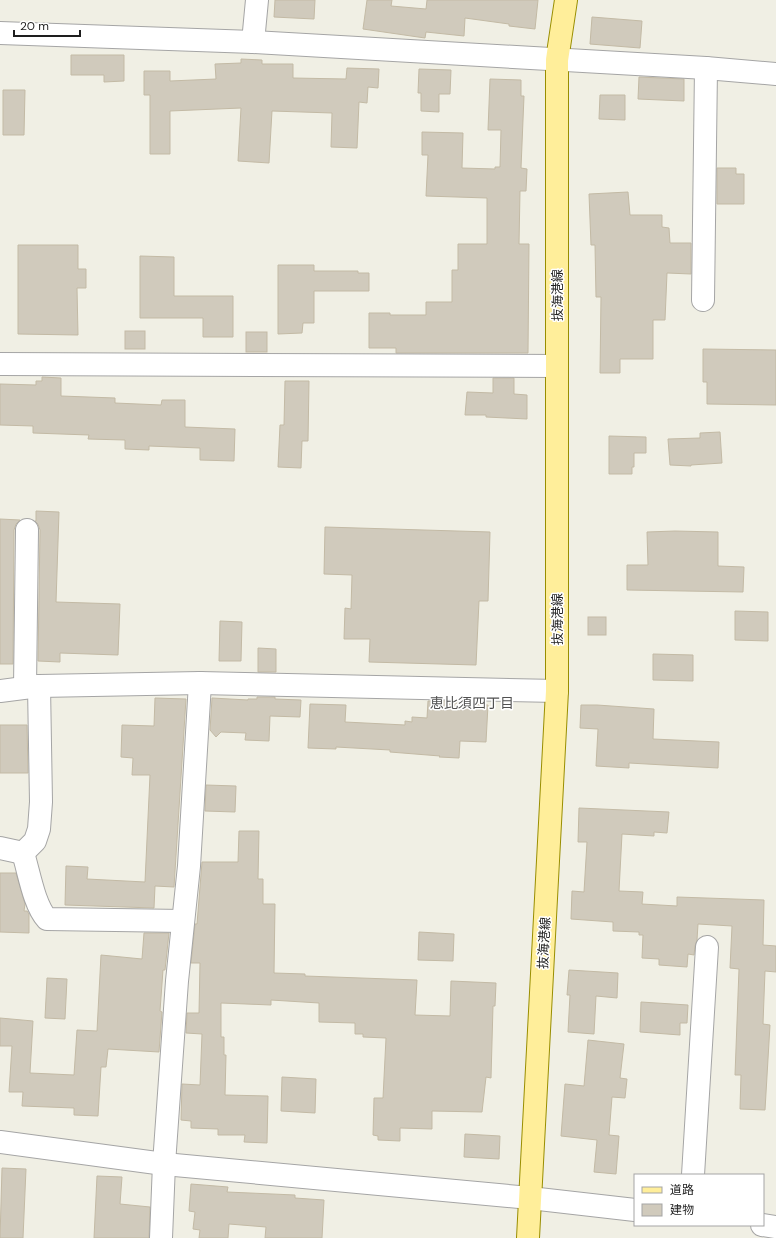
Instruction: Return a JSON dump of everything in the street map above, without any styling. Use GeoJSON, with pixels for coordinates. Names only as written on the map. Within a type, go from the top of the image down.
{"type":"FeatureCollection","features":[{"type":"Feature","properties":{"kind":"main road","name":"抜海港線"},"geometry":{"type":"LineString","coordinates":[[528,1238],[557,690],[557,60],[566,0]]}},
{"type":"Feature","properties":{"kind":"street"},"geometry":{"type":"LineString","coordinates":[[253,42],[257,0]]}},
{"type":"Feature","properties":{"kind":"street"},"geometry":{"type":"LineString","coordinates":[[0,33],[253,42],[706,68],[776,74]]}},
{"type":"Feature","properties":{"kind":"street"},"geometry":{"type":"LineString","coordinates":[[703,300],[706,68]]}},
{"type":"Feature","properties":{"kind":"street"},"geometry":{"type":"LineString","coordinates":[[0,364],[557,366]]}},
{"type":"Feature","properties":{"kind":"street"},"geometry":{"type":"LineString","coordinates":[[23,853],[35,841],[39,829],[41,802],[32,687],[27,530]]}},
{"type":"Feature","properties":{"kind":"street"},"geometry":{"type":"LineString","coordinates":[[0,691],[32,687],[200,683],[557,690]]}},
{"type":"Feature","properties":{"kind":"street"},"geometry":{"type":"LineString","coordinates":[[161,1238],[164,1164],[177,981],[189,866],[200,683]]}},
{"type":"Feature","properties":{"kind":"street"},"geometry":{"type":"LineString","coordinates":[[0,848],[23,853]]}},
{"type":"Feature","properties":{"kind":"street"},"geometry":{"type":"LineString","coordinates":[[23,853],[38,905],[47,919],[183,920]]}},
{"type":"Feature","properties":{"kind":"street"},"geometry":{"type":"LineString","coordinates":[[693,1174],[707,947]]}},
{"type":"Feature","properties":{"kind":"street"},"geometry":{"type":"LineString","coordinates":[[0,1142],[164,1164],[530,1198],[634,1210]]}},
{"type":"Feature","properties":{"kind":"street"},"geometry":{"type":"LineString","coordinates":[[764,1225],[776,1227]]}},
{"type":"Feature","properties":{"kind":"building"},"geometry":{"type":"Polygon","coordinates":[[[275,0],[315,0],[314,19],[274,17],[275,0]]]}},
{"type":"Feature","properties":{"kind":"building"},"geometry":{"type":"Polygon","coordinates":[[[367,0],[392,0],[391,6],[426,9],[427,0],[538,0],[535,29],[465,18],[464,36],[426,32],[425,38],[363,29],[367,0]]]}},
{"type":"Feature","properties":{"kind":"building"},"geometry":{"type":"Polygon","coordinates":[[[592,17],[642,21],[640,48],[590,44],[592,17]]]}},
{"type":"Feature","properties":{"kind":"building"},"geometry":{"type":"Polygon","coordinates":[[[71,55],[124,55],[124,81],[104,82],[104,75],[71,75],[71,55]]]}},
{"type":"Feature","properties":{"kind":"building"},"geometry":{"type":"Polygon","coordinates":[[[241,59],[262,60],[262,64],[293,64],[293,78],[346,79],[347,68],[379,69],[378,88],[368,87],[367,103],[359,102],[357,148],[331,147],[332,113],[272,111],[269,163],[238,161],[241,108],[170,111],[170,154],[150,154],[150,95],[144,95],[144,71],[170,71],[170,81],[216,79],[215,64],[241,63],[241,59]]]}},
{"type":"Feature","properties":{"kind":"building"},"geometry":{"type":"Polygon","coordinates":[[[419,69],[451,70],[450,94],[439,94],[439,112],[421,111],[421,93],[418,93],[419,69]]]}},
{"type":"Feature","properties":{"kind":"building"},"geometry":{"type":"Polygon","coordinates":[[[639,77],[684,79],[684,101],[638,99],[639,77]]]}},
{"type":"Feature","properties":{"kind":"building"},"geometry":{"type":"Polygon","coordinates":[[[490,79],[521,80],[521,96],[524,96],[521,168],[527,169],[526,191],[520,191],[519,244],[529,244],[528,353],[396,353],[396,348],[369,348],[369,313],[390,313],[390,315],[426,315],[426,302],[452,302],[452,270],[458,270],[458,244],[487,244],[487,198],[426,196],[428,155],[422,155],[422,132],[463,133],[462,168],[495,169],[495,167],[500,167],[501,130],[488,130],[490,79]]]}},
{"type":"Feature","properties":{"kind":"building"},"geometry":{"type":"Polygon","coordinates":[[[3,90],[25,90],[24,135],[3,135],[3,90]]]}},
{"type":"Feature","properties":{"kind":"building"},"geometry":{"type":"Polygon","coordinates":[[[600,95],[625,95],[625,120],[599,119],[600,95]]]}},
{"type":"Feature","properties":{"kind":"building"},"geometry":{"type":"Polygon","coordinates":[[[717,168],[736,168],[736,174],[744,174],[744,204],[717,204],[717,168]]]}},
{"type":"Feature","properties":{"kind":"building"},"geometry":{"type":"Polygon","coordinates":[[[628,192],[630,215],[662,215],[662,227],[669,228],[670,243],[691,243],[691,274],[667,273],[665,320],[653,320],[653,359],[620,359],[620,373],[600,373],[601,297],[596,297],[595,245],[591,245],[589,194],[628,192]]]}},
{"type":"Feature","properties":{"kind":"building"},"geometry":{"type":"Polygon","coordinates":[[[18,245],[78,245],[78,269],[86,269],[86,288],[77,288],[78,335],[18,334],[18,245]]]}},
{"type":"Feature","properties":{"kind":"building"},"geometry":{"type":"Polygon","coordinates":[[[140,256],[174,257],[174,296],[233,296],[233,337],[203,337],[203,318],[140,318],[140,256]]]}},
{"type":"Feature","properties":{"kind":"building"},"geometry":{"type":"Polygon","coordinates":[[[278,265],[314,265],[314,271],[358,271],[358,273],[369,273],[369,291],[314,291],[314,323],[303,323],[302,333],[278,334],[278,265]]]}},
{"type":"Feature","properties":{"kind":"building"},"geometry":{"type":"Polygon","coordinates":[[[125,331],[145,331],[145,349],[125,349],[125,331]]]}},
{"type":"Feature","properties":{"kind":"building"},"geometry":{"type":"Polygon","coordinates":[[[246,332],[267,332],[267,352],[246,352],[246,332]]]}},
{"type":"Feature","properties":{"kind":"building"},"geometry":{"type":"Polygon","coordinates":[[[703,349],[776,350],[776,405],[707,404],[707,382],[703,382],[703,349]]]}},
{"type":"Feature","properties":{"kind":"building"},"geometry":{"type":"Polygon","coordinates":[[[42,377],[61,378],[61,396],[115,398],[115,403],[161,405],[162,400],[185,400],[185,427],[235,429],[234,461],[200,460],[200,448],[149,446],[149,450],[125,449],[125,440],[88,439],[89,435],[33,433],[33,426],[0,425],[0,384],[36,385],[36,381],[42,381],[42,377]]]}},
{"type":"Feature","properties":{"kind":"building"},"geometry":{"type":"Polygon","coordinates":[[[493,378],[514,378],[514,394],[527,395],[527,419],[486,417],[486,415],[465,415],[467,392],[493,393],[493,378]]]}},
{"type":"Feature","properties":{"kind":"building"},"geometry":{"type":"Polygon","coordinates":[[[285,381],[309,381],[308,441],[302,441],[301,468],[278,467],[280,425],[284,425],[285,381]]]}},
{"type":"Feature","properties":{"kind":"building"},"geometry":{"type":"Polygon","coordinates":[[[720,432],[722,463],[691,466],[670,465],[668,439],[700,438],[700,433],[720,432]]]}},
{"type":"Feature","properties":{"kind":"building"},"geometry":{"type":"Polygon","coordinates":[[[609,436],[646,437],[646,453],[634,453],[634,467],[632,467],[632,474],[609,474],[609,436]]]}},
{"type":"Feature","properties":{"kind":"building"},"geometry":{"type":"Polygon","coordinates":[[[36,511],[59,512],[56,602],[120,604],[118,655],[60,653],[60,662],[38,661],[40,530],[35,521],[36,511]]]}},
{"type":"Feature","properties":{"kind":"building"},"geometry":{"type":"Polygon","coordinates":[[[0,519],[20,520],[16,524],[14,530],[13,664],[0,664],[0,519]]]}},
{"type":"Feature","properties":{"kind":"building"},"geometry":{"type":"Polygon","coordinates":[[[325,527],[490,532],[488,601],[479,601],[476,665],[369,662],[370,639],[344,639],[345,608],[351,609],[352,575],[324,574],[325,527]]]}},
{"type":"Feature","properties":{"kind":"building"},"geometry":{"type":"Polygon","coordinates":[[[647,532],[718,532],[718,566],[744,567],[743,592],[627,590],[627,565],[648,565],[647,532]]]}},
{"type":"Feature","properties":{"kind":"building"},"geometry":{"type":"Polygon","coordinates":[[[735,611],[768,612],[768,641],[735,640],[735,611]]]}},
{"type":"Feature","properties":{"kind":"building"},"geometry":{"type":"Polygon","coordinates":[[[588,617],[606,617],[606,635],[588,635],[588,617]]]}},
{"type":"Feature","properties":{"kind":"building"},"geometry":{"type":"Polygon","coordinates":[[[220,621],[242,622],[241,661],[219,661],[220,621]]]}},
{"type":"Feature","properties":{"kind":"building"},"geometry":{"type":"Polygon","coordinates":[[[258,648],[276,649],[276,672],[258,672],[258,648]]]}},
{"type":"Feature","properties":{"kind":"building"},"geometry":{"type":"Polygon","coordinates":[[[653,654],[693,655],[693,681],[653,680],[653,654]]]}},
{"type":"Feature","properties":{"kind":"building"},"geometry":{"type":"Polygon","coordinates":[[[257,697],[275,697],[275,699],[301,700],[300,717],[270,716],[269,741],[245,740],[246,733],[221,732],[216,737],[210,730],[212,698],[248,700],[257,699],[257,697]]]}},
{"type":"Feature","properties":{"kind":"building"},"geometry":{"type":"Polygon","coordinates":[[[155,698],[186,699],[174,887],[155,886],[154,908],[65,905],[66,866],[88,867],[87,879],[145,882],[150,775],[132,775],[133,758],[121,757],[122,725],[154,726],[155,698]]]}},
{"type":"Feature","properties":{"kind":"building"},"geometry":{"type":"Polygon","coordinates":[[[428,701],[462,701],[462,704],[488,705],[486,742],[460,741],[459,758],[390,752],[390,750],[336,747],[336,749],[308,748],[310,704],[346,705],[345,722],[405,725],[405,721],[412,722],[412,717],[427,718],[428,701]]]}},
{"type":"Feature","properties":{"kind":"building"},"geometry":{"type":"Polygon","coordinates":[[[581,705],[654,709],[653,739],[719,742],[718,768],[629,763],[629,768],[596,766],[598,729],[580,728],[581,705]]]}},
{"type":"Feature","properties":{"kind":"building"},"geometry":{"type":"Polygon","coordinates":[[[0,725],[27,725],[28,773],[0,773],[0,725]]]}},
{"type":"Feature","properties":{"kind":"building"},"geometry":{"type":"Polygon","coordinates":[[[206,785],[236,786],[235,812],[205,811],[206,785]]]}},
{"type":"Feature","properties":{"kind":"building"},"geometry":{"type":"Polygon","coordinates":[[[579,808],[669,812],[667,833],[654,832],[654,836],[622,834],[619,891],[643,892],[642,904],[677,906],[677,897],[764,900],[763,945],[776,946],[776,972],[765,971],[763,1024],[770,1025],[765,1110],[740,1109],[741,1075],[735,1075],[739,969],[730,968],[732,926],[698,924],[694,955],[688,954],[687,967],[659,965],[659,959],[642,958],[643,935],[639,935],[639,932],[613,931],[613,922],[571,919],[572,891],[584,892],[587,842],[578,842],[579,808]]]}},
{"type":"Feature","properties":{"kind":"building"},"geometry":{"type":"Polygon","coordinates":[[[239,831],[259,831],[258,879],[263,879],[263,904],[275,904],[274,973],[305,974],[305,976],[417,980],[415,1015],[450,1016],[451,981],[496,983],[495,1006],[493,1006],[491,1078],[486,1077],[482,1112],[432,1111],[432,1129],[400,1128],[400,1141],[378,1140],[378,1136],[373,1135],[374,1098],[383,1098],[386,1038],[363,1037],[363,1034],[355,1034],[355,1023],[319,1022],[319,1003],[271,1000],[271,1005],[221,1003],[221,1037],[224,1037],[224,1055],[226,1055],[225,1095],[268,1096],[267,1143],[244,1142],[245,1135],[218,1135],[218,1129],[191,1128],[191,1121],[181,1120],[182,1084],[200,1085],[202,1034],[186,1033],[187,1013],[199,1013],[200,963],[191,963],[195,924],[197,924],[202,862],[238,862],[239,831]]]}},
{"type":"Feature","properties":{"kind":"building"},"geometry":{"type":"Polygon","coordinates":[[[0,873],[16,873],[25,904],[24,911],[27,911],[29,914],[29,933],[0,932],[0,873]]]}},
{"type":"Feature","properties":{"kind":"building"},"geometry":{"type":"Polygon","coordinates":[[[419,932],[454,934],[453,961],[418,960],[419,932]]]}},
{"type":"Feature","properties":{"kind":"building"},"geometry":{"type":"Polygon","coordinates":[[[144,933],[169,933],[165,970],[163,970],[159,1052],[108,1049],[106,1067],[101,1067],[98,1116],[74,1115],[74,1108],[22,1106],[23,1092],[9,1092],[12,1046],[0,1046],[0,1018],[33,1021],[30,1073],[74,1075],[77,1030],[97,1031],[101,955],[142,959],[144,933]]]}},
{"type":"Feature","properties":{"kind":"building"},"geometry":{"type":"Polygon","coordinates":[[[569,970],[618,973],[617,998],[596,996],[594,1034],[568,1032],[570,995],[567,995],[569,970]]]}},
{"type":"Feature","properties":{"kind":"building"},"geometry":{"type":"Polygon","coordinates":[[[47,978],[67,979],[65,1019],[45,1018],[47,978]]]}},
{"type":"Feature","properties":{"kind":"building"},"geometry":{"type":"Polygon","coordinates":[[[641,1002],[688,1005],[687,1023],[680,1023],[680,1035],[640,1032],[641,1002]]]}},
{"type":"Feature","properties":{"kind":"building"},"geometry":{"type":"Polygon","coordinates":[[[588,1040],[624,1044],[620,1078],[627,1079],[625,1098],[612,1097],[609,1135],[619,1136],[616,1174],[594,1172],[597,1140],[561,1136],[565,1084],[584,1086],[588,1040]]]}},
{"type":"Feature","properties":{"kind":"building"},"geometry":{"type":"Polygon","coordinates":[[[282,1077],[316,1079],[315,1113],[281,1111],[282,1077]]]}},
{"type":"Feature","properties":{"kind":"building"},"geometry":{"type":"Polygon","coordinates":[[[465,1134],[500,1136],[499,1159],[464,1157],[465,1134]]]}},
{"type":"Feature","properties":{"kind":"building"},"geometry":{"type":"Polygon","coordinates":[[[2,1168],[26,1169],[23,1238],[0,1238],[2,1168]]]}},
{"type":"Feature","properties":{"kind":"building"},"geometry":{"type":"Polygon","coordinates":[[[97,1176],[122,1177],[120,1204],[150,1207],[149,1238],[94,1238],[97,1176]]]}},
{"type":"Feature","properties":{"kind":"building"},"geometry":{"type":"Polygon","coordinates":[[[191,1184],[228,1187],[227,1192],[295,1195],[295,1198],[324,1200],[322,1238],[265,1238],[266,1227],[229,1224],[228,1238],[199,1238],[200,1230],[193,1229],[195,1212],[189,1211],[191,1184]]]}},
{"type":"Feature","properties":{"kind":"district","name":"恵比須四丁目"},"geometry":{"type":"Point","coordinates":[472,703]}}]}
